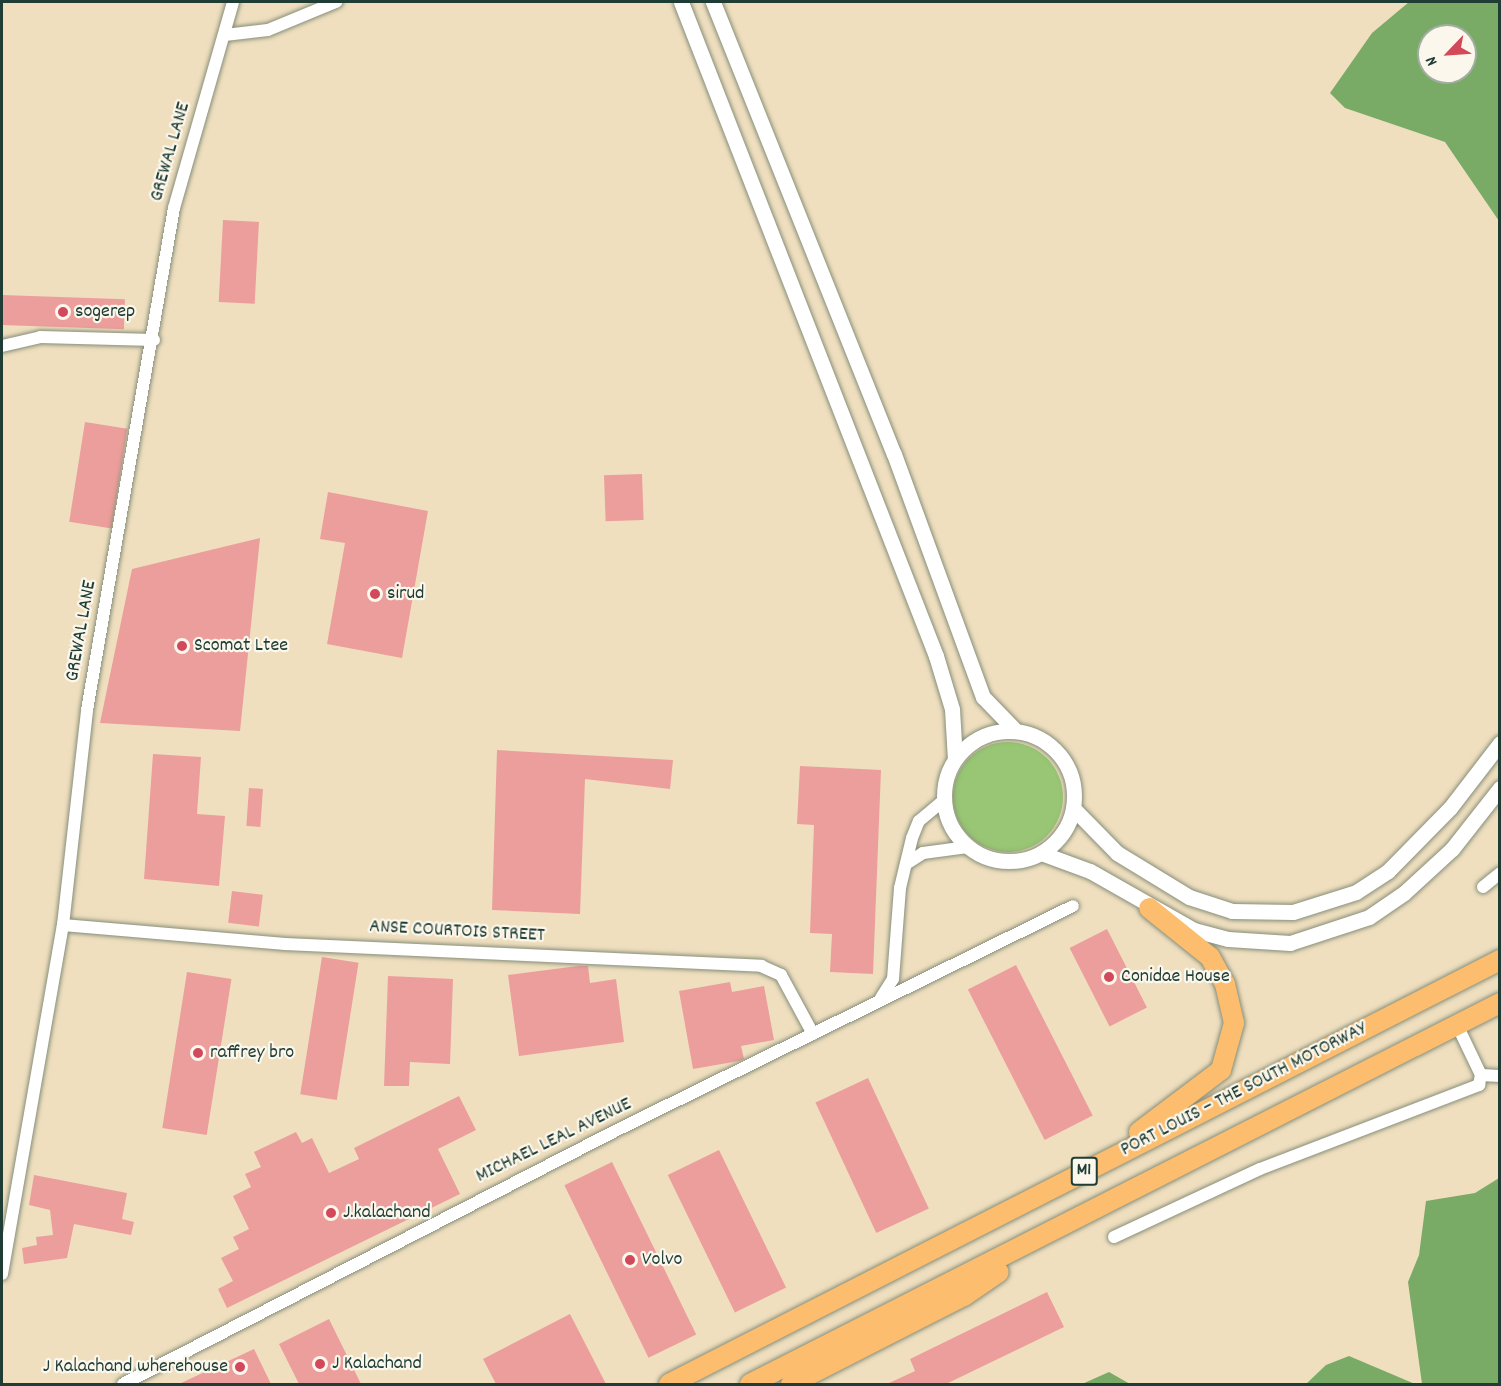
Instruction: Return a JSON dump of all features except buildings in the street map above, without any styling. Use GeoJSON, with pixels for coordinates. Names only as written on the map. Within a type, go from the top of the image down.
{"type":"FeatureCollection","features":[{"type":"Feature","properties":{"kind":"highway"},"geometry":{"type":"LineString","coordinates":[[1083,1172],[1208,1083],[1221,1070],[1232,1039],[1233,1010],[1217,968],[1198,945],[1149,908]]}},
{"type":"Feature","properties":{"kind":"highway","name":"PORT LOUIS – THE SOUTH MOTORWAY"},"geometry":{"type":"LineString","coordinates":[[669,1384],[1500,960]]}},
{"type":"Feature","properties":{"kind":"highway","name":"PORT LOUIS – THE SOUTH MOTORWAY"},"geometry":{"type":"LineString","coordinates":[[750,1384],[1048,1237],[1500,1003]]}},
{"type":"Feature","properties":{"kind":"highway"},"geometry":{"type":"LineString","coordinates":[[790,1384],[964,1296],[1048,1237]]}},
{"type":"Feature","properties":{"kind":"street","name":"GREWAL LANE"},"geometry":{"type":"LineString","coordinates":[[2,1274],[4,1240],[63,925],[87,710],[154,340],[174,208],[233,2]]}},
{"type":"Feature","properties":{"kind":"street"},"geometry":{"type":"LineString","coordinates":[[225,35],[268,30],[336,2]]}},
{"type":"Feature","properties":{"kind":"street"},"geometry":{"type":"LineString","coordinates":[[681,2],[936,656],[952,709],[955,759],[944,800],[947,817],[968,847]]}},
{"type":"Feature","properties":{"kind":"street"},"geometry":{"type":"LineString","coordinates":[[714,2],[894,454],[983,697],[1016,731]]}},
{"type":"Feature","properties":{"kind":"street"},"geometry":{"type":"LineString","coordinates":[[2,346],[40,337],[154,340]]}},
{"type":"Feature","properties":{"kind":"street"},"geometry":{"type":"LineString","coordinates":[[906,864],[923,853],[968,847],[1003,861],[1041,853],[1062,834],[1073,808],[1070,773],[1061,757],[1033,735],[1016,731],[981,736],[955,759]]}},
{"type":"Feature","properties":{"kind":"street"},"geometry":{"type":"LineString","coordinates":[[1073,808],[1117,853],[1189,897],[1232,911],[1293,912],[1356,892],[1388,871],[1450,808],[1500,743]]}},
{"type":"Feature","properties":{"kind":"street"},"geometry":{"type":"LineString","coordinates":[[1041,853],[1090,871],[1149,908],[1228,939],[1290,943],[1327,935],[1369,917],[1430,871],[1500,788]]}},
{"type":"Feature","properties":{"kind":"street"},"geometry":{"type":"LineString","coordinates":[[880,999],[892,979],[906,864],[919,821],[944,800]]}},
{"type":"Feature","properties":{"kind":"street"},"geometry":{"type":"LineString","coordinates":[[1483,887],[1500,873]]}},
{"type":"Feature","properties":{"kind":"street","name":"MICHAEL LEAL AVENUE"},"geometry":{"type":"LineString","coordinates":[[123,1384],[880,999],[1073,906]]}},
{"type":"Feature","properties":{"kind":"street","name":"ANSE COURTOIS STREET"},"geometry":{"type":"LineString","coordinates":[[63,925],[285,944],[761,966],[781,975],[813,1034]]}},
{"type":"Feature","properties":{"kind":"street"},"geometry":{"type":"LineString","coordinates":[[1114,1237],[1260,1169],[1446,1102],[1479,1085],[1481,1075],[1456,1025]]}},
{"type":"Feature","properties":{"kind":"street"},"geometry":{"type":"LineString","coordinates":[[1481,1075],[1500,1077]]}},
{"type":"Feature","properties":{"kind":"green space"},"geometry":{"type":"Polygon","coordinates":[[[1409,2],[1499,2],[1499,221],[1445,142],[1345,108],[1330,93],[1372,33],[1409,2]]]}},
{"type":"Feature","properties":{"kind":"green space"},"geometry":{"type":"Polygon","coordinates":[[[1008,742],[1029,746],[1047,758],[1059,776],[1063,797],[1059,818],[1047,836],[1029,848],[1008,852],[987,848],[969,836],[957,818],[953,797],[957,776],[969,758],[987,746],[1008,742]]]}},
{"type":"Feature","properties":{"kind":"green space"},"geometry":{"type":"Polygon","coordinates":[[[1499,1178],[1499,1384],[1422,1384],[1408,1282],[1419,1255],[1426,1201],[1475,1193],[1499,1178]]]}},
{"type":"Feature","properties":{"kind":"green space"},"geometry":{"type":"Polygon","coordinates":[[[1349,1356],[1415,1384],[1306,1384],[1326,1365],[1349,1356]]]}},
{"type":"Feature","properties":{"kind":"green space"},"geometry":{"type":"Polygon","coordinates":[[[1109,1372],[1130,1384],[1082,1384],[1109,1372]]]}},
{"type":"Feature","properties":{"kind":"place","name":"sogerep"},"geometry":{"type":"Point","coordinates":[63,312]}},
{"type":"Feature","properties":{"kind":"place","name":"sirud"},"geometry":{"type":"Point","coordinates":[375,594]}},
{"type":"Feature","properties":{"kind":"place","name":"Scomat Ltee"},"geometry":{"type":"Point","coordinates":[182,646]}},
{"type":"Feature","properties":{"kind":"place","name":"Conidae House"},"geometry":{"type":"Point","coordinates":[1109,977]}},
{"type":"Feature","properties":{"kind":"place","name":"raffrey bro"},"geometry":{"type":"Point","coordinates":[198,1053]}},
{"type":"Feature","properties":{"kind":"place","name":"J.kalachand"},"geometry":{"type":"Point","coordinates":[331,1213]}},
{"type":"Feature","properties":{"kind":"place","name":"Volvo"},"geometry":{"type":"Point","coordinates":[630,1260]}},
{"type":"Feature","properties":{"kind":"place","name":"J Kalachand"},"geometry":{"type":"Point","coordinates":[320,1364]}},
{"type":"Feature","properties":{"kind":"place","name":"J Kalachand wherehouse"},"geometry":{"type":"Point","coordinates":[240,1367]}}]}
